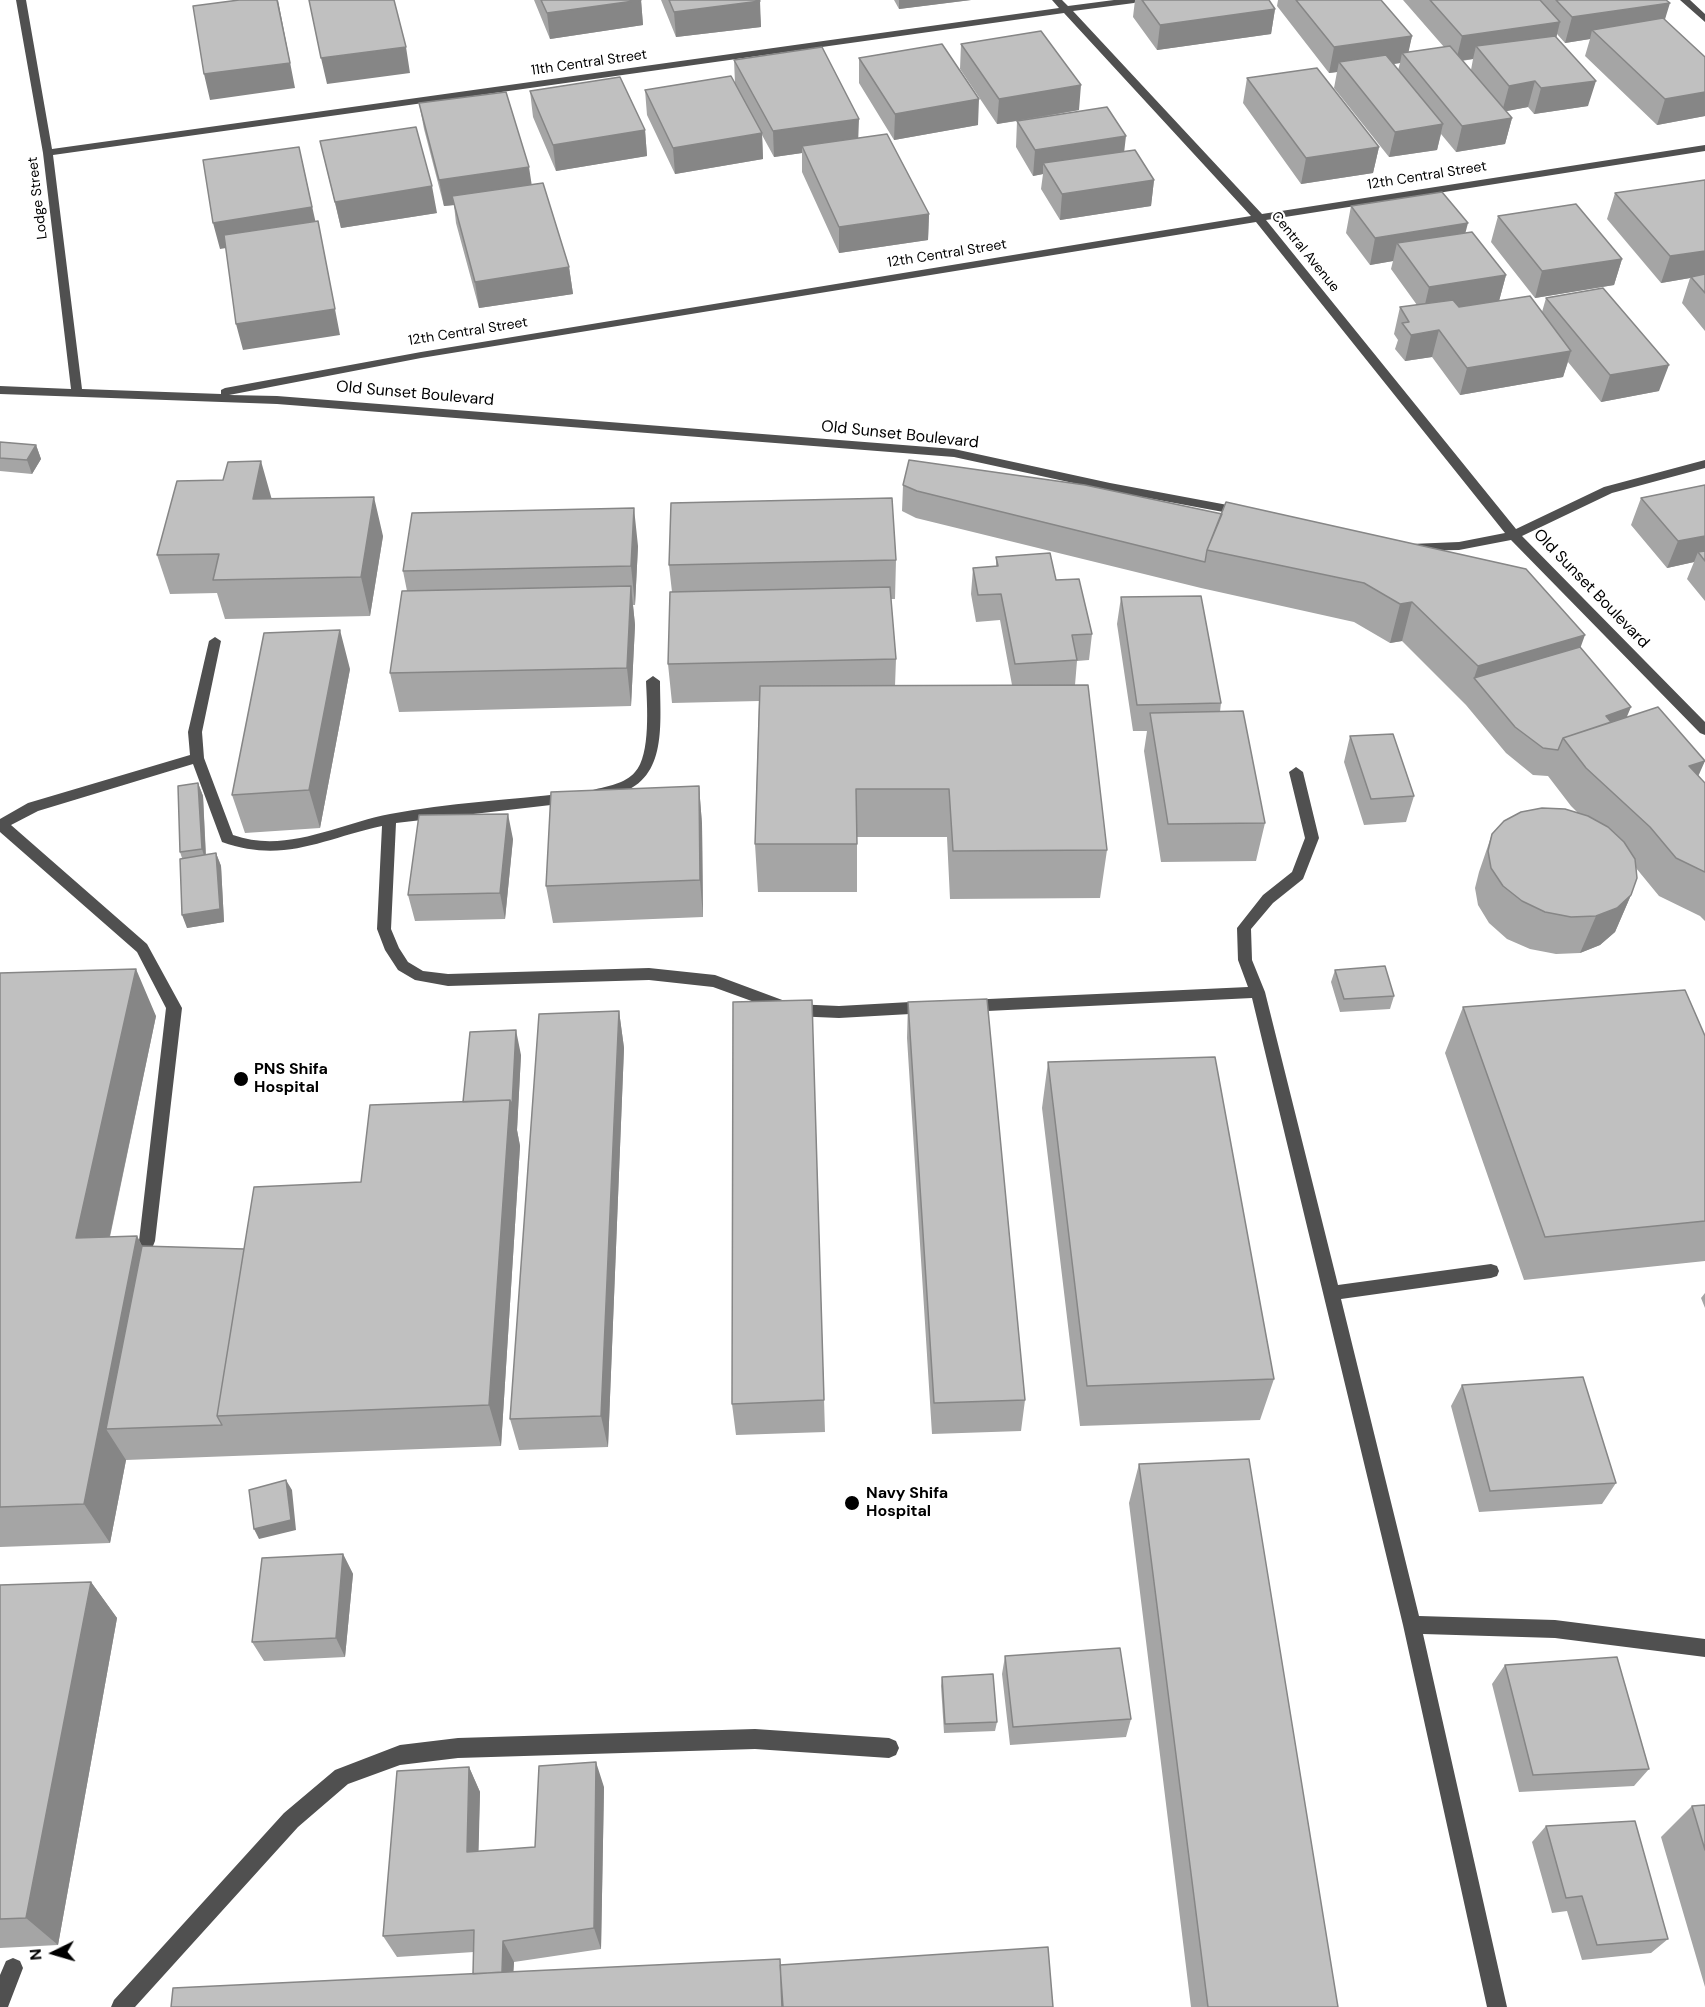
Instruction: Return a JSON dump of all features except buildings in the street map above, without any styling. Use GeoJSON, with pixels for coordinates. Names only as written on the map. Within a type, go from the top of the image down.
{"type":"FeatureCollection","features":[{"type":"Feature","properties":{"kind":"street","name":"Lodge Street"},"geometry":{"type":"LineString","coordinates":[[21,0],[48,153],[77,393]]}},
{"type":"Feature","properties":{"kind":"street","name":"Central Avenue"},"geometry":{"type":"LineString","coordinates":[[1057,0],[1259,218],[1514,535]]}},
{"type":"Feature","properties":{"kind":"street","name":"11th Central Street"},"geometry":{"type":"LineString","coordinates":[[48,153],[1134,0]]}},
{"type":"Feature","properties":{"kind":"street"},"geometry":{"type":"LineString","coordinates":[[1685,0],[1705,19]]}},
{"type":"Feature","properties":{"kind":"street","name":"12th Central Street"},"geometry":{"type":"LineString","coordinates":[[196,397],[421,355],[1259,218],[1705,148]]}},
{"type":"Feature","properties":{"kind":"street","name":"Old Sunset Boulevard"},"geometry":{"type":"LineString","coordinates":[[0,390],[277,400],[954,453],[1110,487],[1256,514]]}},
{"type":"Feature","properties":{"kind":"street"},"geometry":{"type":"LineString","coordinates":[[1514,535],[1608,490],[1705,464]]}},
{"type":"Feature","properties":{"kind":"street","name":"Old Sunset Boulevard"},"geometry":{"type":"LineString","coordinates":[[1394,547],[1415,549],[1459,546],[1514,535],[1705,730]]}},
{"type":"Feature","properties":{"kind":"street"},"geometry":{"type":"LineString","coordinates":[[215,641],[195,732],[197,758],[227,838],[242,846],[302,843],[389,819],[580,797],[617,790],[641,776],[648,758],[653,681]]}},
{"type":"Feature","properties":{"kind":"street"},"geometry":{"type":"LineString","coordinates":[[147,1241],[174,1008],[142,948],[0,825],[33,807],[197,758]]}},
{"type":"Feature","properties":{"kind":"street"},"geometry":{"type":"LineString","coordinates":[[1296,772],[1312,838],[1298,874],[1268,898],[1244,928],[1245,960],[1258,992],[1332,1293],[1412,1626],[1497,2007]]}},
{"type":"Feature","properties":{"kind":"street"},"geometry":{"type":"LineString","coordinates":[[389,819],[384,929],[392,950],[403,966],[420,976],[448,980],[649,974],[690,976],[715,981],[793,1010],[839,1012],[1258,992]]}},
{"type":"Feature","properties":{"kind":"street"},"geometry":{"type":"LineString","coordinates":[[1332,1293],[1491,1271]]}},
{"type":"Feature","properties":{"kind":"street"},"geometry":{"type":"LineString","coordinates":[[1412,1626],[1555,1629],[1705,1648]]}},
{"type":"Feature","properties":{"kind":"street"},"geometry":{"type":"LineString","coordinates":[[121,2007],[291,1820],[342,1777],[400,1755],[458,1748],[755,1739],[889,1748]]}},
{"type":"Feature","properties":{"kind":"street"},"geometry":{"type":"LineString","coordinates":[[0,2002],[13,1968]]}},
{"type":"Feature","properties":{"kind":"place","name":"PNS Shifa Hospital"},"geometry":{"type":"Point","coordinates":[241,1079]}},
{"type":"Feature","properties":{"kind":"place","name":"Navy Shifa Hospital"},"geometry":{"type":"Point","coordinates":[852,1503]}}]}
